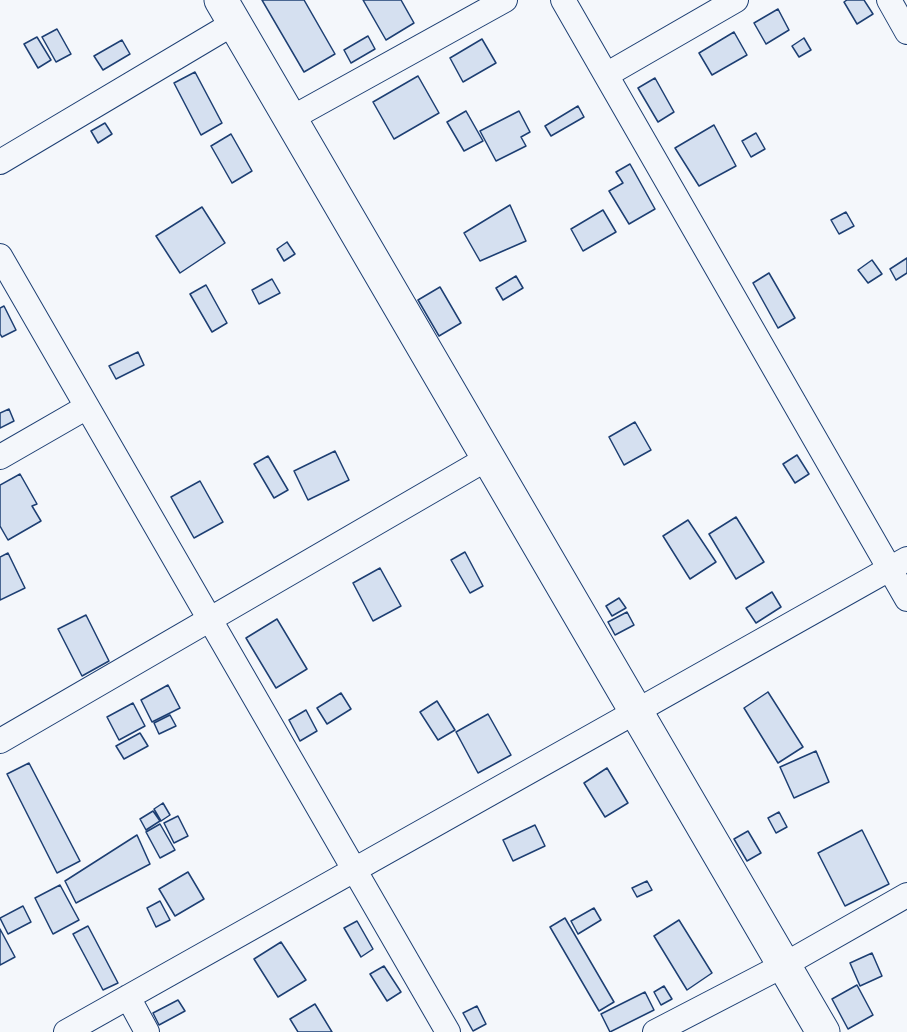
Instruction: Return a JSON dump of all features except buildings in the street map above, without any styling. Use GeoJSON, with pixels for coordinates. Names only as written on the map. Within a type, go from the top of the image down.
{"type":"FeatureCollection","features":[{"type":"Feature","properties":{"kind":"main road"},"geometry":{"type":"LineString","coordinates":[[228,12],[823,1032]]}},
{"type":"Feature","properties":{"kind":"street"},"geometry":{"type":"LineString","coordinates":[[290,119],[505,0]]}},
{"type":"Feature","properties":{"kind":"street"},"geometry":{"type":"LineString","coordinates":[[562,0],[898,564],[907,599]]}},
{"type":"Feature","properties":{"kind":"street"},"geometry":{"type":"LineString","coordinates":[[606,75],[736,0]]}},
{"type":"Feature","properties":{"kind":"street"},"geometry":{"type":"LineString","coordinates":[[889,0],[907,32]]}},
{"type":"Feature","properties":{"kind":"street"},"geometry":{"type":"LineString","coordinates":[[0,162],[228,12]]}},
{"type":"Feature","properties":{"kind":"street"},"geometry":{"type":"LineString","coordinates":[[0,256],[448,1032]]}},
{"type":"Feature","properties":{"kind":"street"},"geometry":{"type":"LineString","coordinates":[[0,457],[87,408]]}},
{"type":"Feature","properties":{"kind":"street"},"geometry":{"type":"LineString","coordinates":[[0,741],[488,458]]}},
{"type":"Feature","properties":{"kind":"street"},"geometry":{"type":"LineString","coordinates":[[66,1032],[898,564]]}},
{"type":"Feature","properties":{"kind":"street"},"geometry":{"type":"LineString","coordinates":[[655,1032],[784,965],[907,895]]}},
{"type":"Feature","properties":{"kind":"street"},"geometry":{"type":"LineString","coordinates":[[128,997],[147,1032]]}}]}
